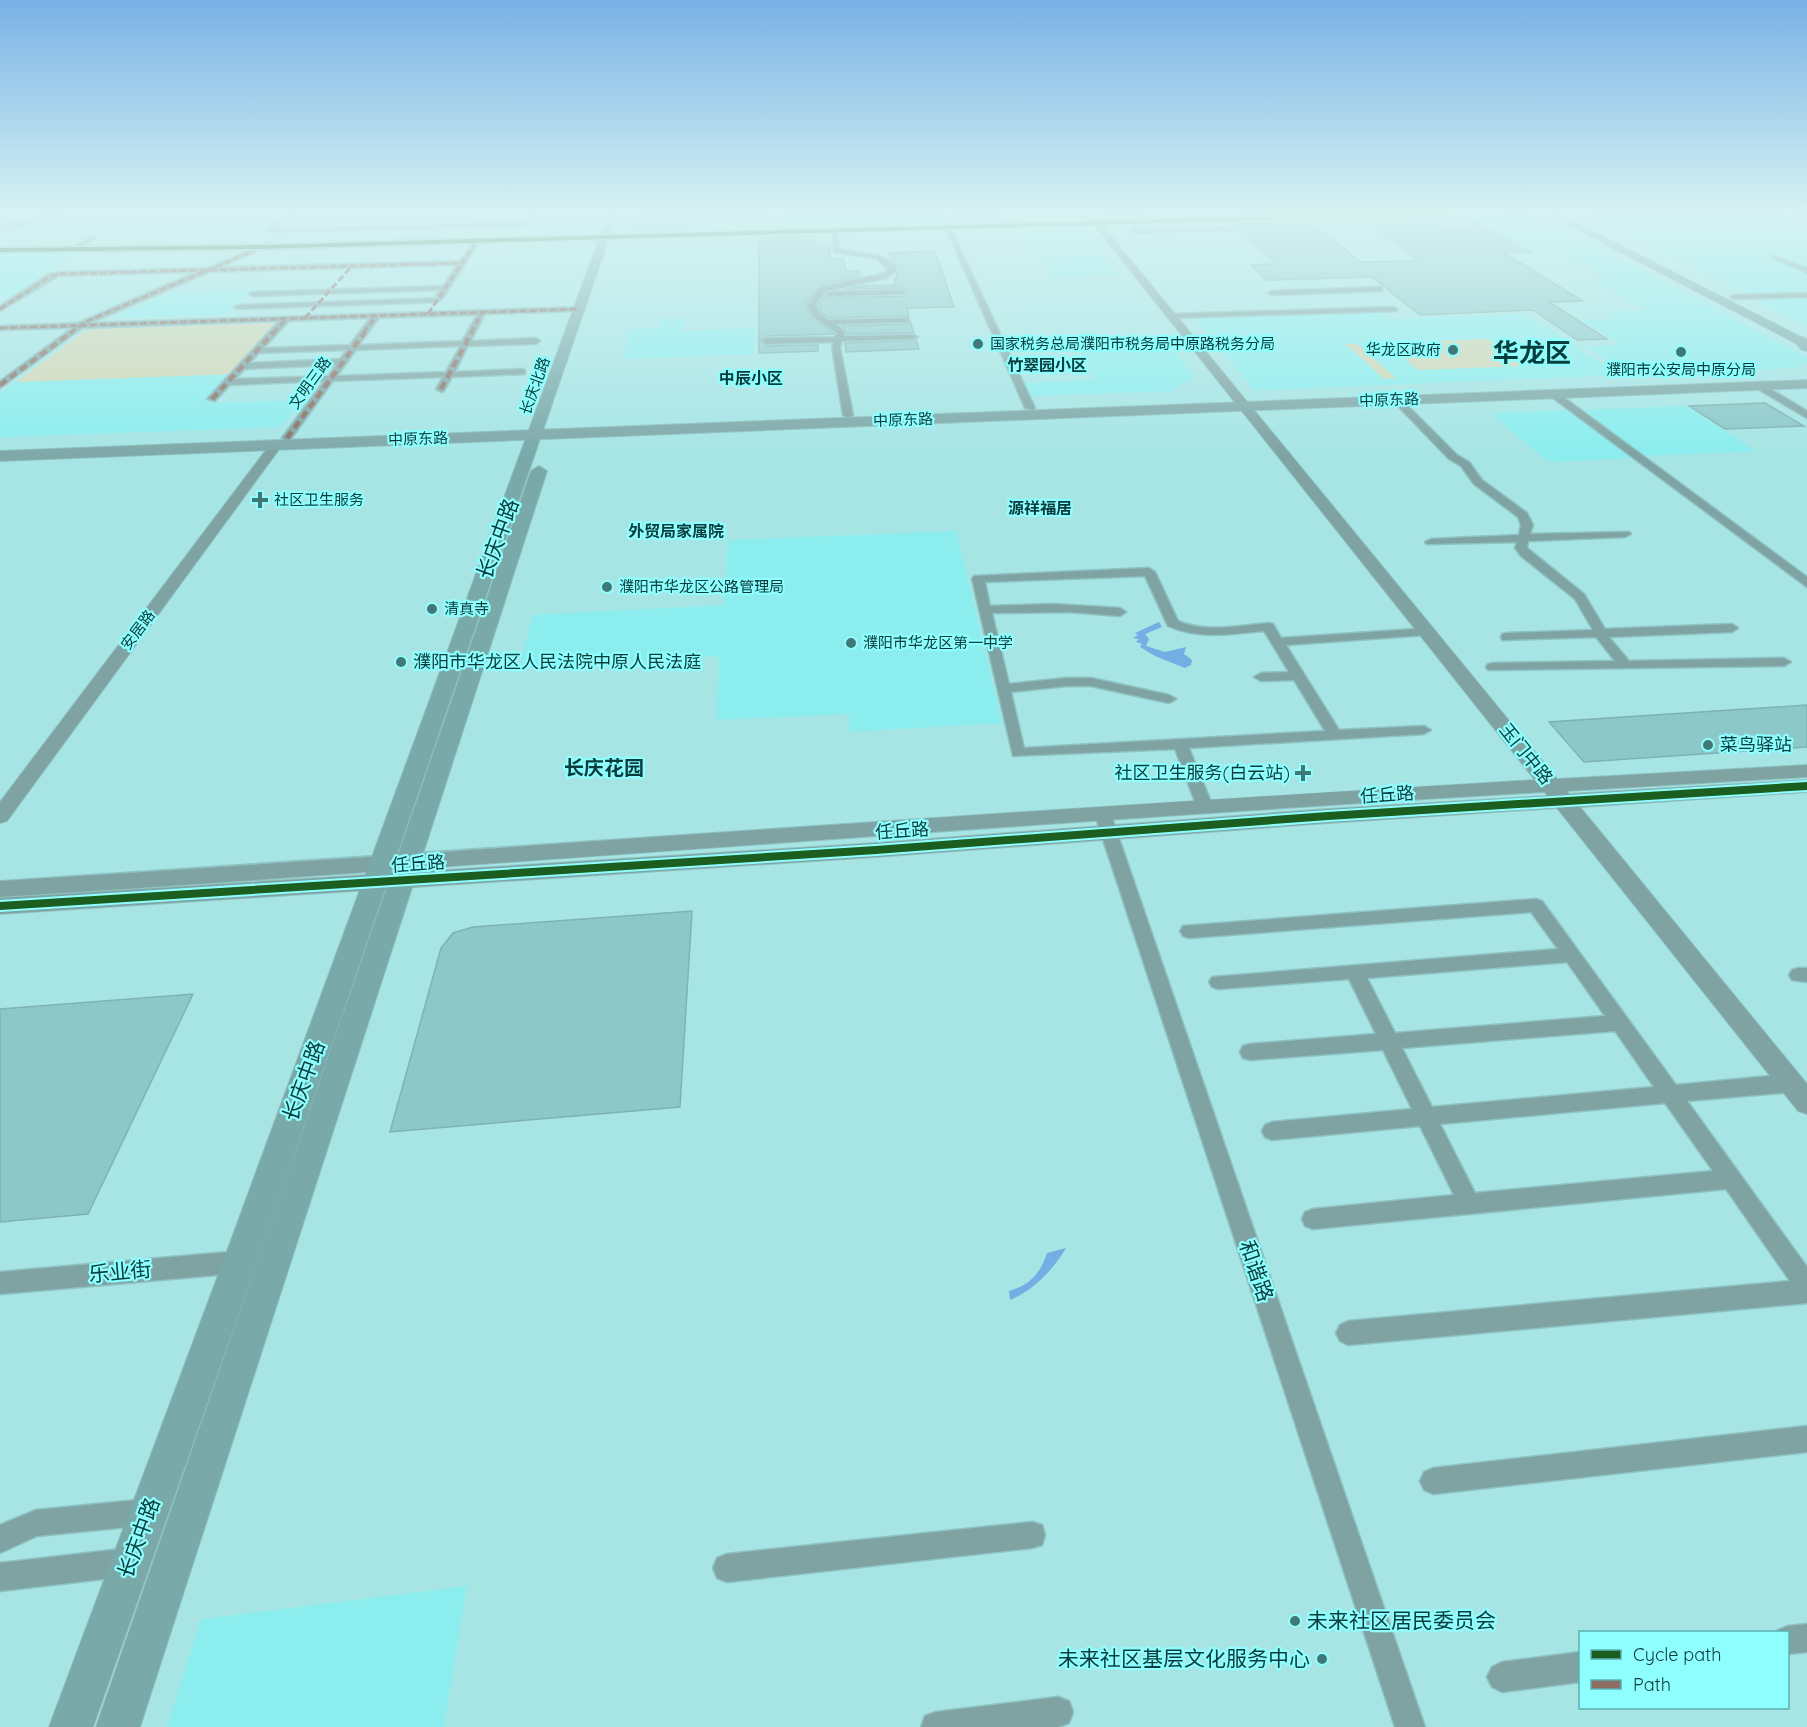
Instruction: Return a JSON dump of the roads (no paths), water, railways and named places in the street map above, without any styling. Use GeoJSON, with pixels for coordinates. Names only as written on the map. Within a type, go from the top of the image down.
{"type":"FeatureCollection","features":[{"type":"Feature","properties":{"kind":"main road","name":"长庆北路"},"geometry":{"type":"LineString","coordinates":[[547,428],[580,309],[587,293]]}},
{"type":"Feature","properties":{"kind":"main road","name":"长庆北路"},"geometry":{"type":"LineString","coordinates":[[589,319],[596,293]]}},
{"type":"Feature","properties":{"kind":"main road"},"geometry":{"type":"LineString","coordinates":[[1707,293],[1805,342]]}},
{"type":"Feature","properties":{"kind":"main road"},"geometry":{"type":"LineString","coordinates":[[1725,293],[1805,342]]}},
{"type":"Feature","properties":{"kind":"main road","name":"中原东路"},"geometry":{"type":"LineString","coordinates":[[547,428],[1802,381]]}},
{"type":"Feature","properties":{"kind":"main road","name":"中原东路"},"geometry":{"type":"LineString","coordinates":[[0,456],[547,428],[1030,408],[1397,400],[1759,386],[1802,381]]}},
{"type":"Feature","properties":{"kind":"main road","name":"长庆中路"},"geometry":{"type":"LineString","coordinates":[[118,1727],[392,873],[547,428]]}},
{"type":"Feature","properties":{"kind":"main road","name":"长庆中路"},"geometry":{"type":"LineString","coordinates":[[71,1727],[240,1262],[392,873],[547,428]]}},
{"type":"Feature","properties":{"kind":"main road","name":"中原东路"},"geometry":{"type":"LineString","coordinates":[[0,449],[281,441]]}},
{"type":"Feature","properties":{"kind":"street"},"geometry":{"type":"LineString","coordinates":[[0,309],[25,293]]}},
{"type":"Feature","properties":{"kind":"street"},"geometry":{"type":"LineString","coordinates":[[0,385],[79,326],[156,293]]}},
{"type":"Feature","properties":{"kind":"street"},"geometry":{"type":"LineString","coordinates":[[253,294],[306,293]]}},
{"type":"Feature","properties":{"kind":"street"},"geometry":{"type":"LineString","coordinates":[[305,318],[328,293]]}},
{"type":"Feature","properties":{"kind":"street"},"geometry":{"type":"LineString","coordinates":[[428,314],[443,293]]}},
{"type":"Feature","properties":{"kind":"street"},"geometry":{"type":"LineString","coordinates":[[819,293],[812,304],[813,311],[841,332],[836,347],[848,416]]}},
{"type":"Feature","properties":{"kind":"street"},"geometry":{"type":"LineString","coordinates":[[817,295],[885,293]]}},
{"type":"Feature","properties":{"kind":"street"},"geometry":{"type":"LineString","coordinates":[[977,293],[1030,408]]}},
{"type":"Feature","properties":{"kind":"street","name":"玉门中路"},"geometry":{"type":"LineString","coordinates":[[1152,293],[1807,1103]]}},
{"type":"Feature","properties":{"kind":"street"},"geometry":{"type":"LineString","coordinates":[[1272,293],[1283,293]]}},
{"type":"Feature","properties":{"kind":"street"},"geometry":{"type":"LineString","coordinates":[[1734,297],[1807,295]]}},
{"type":"Feature","properties":{"kind":"street"},"geometry":{"type":"LineString","coordinates":[[238,307],[437,300]]}},
{"type":"Feature","properties":{"kind":"street"},"geometry":{"type":"LineString","coordinates":[[0,328],[580,309]]}},
{"type":"Feature","properties":{"kind":"street"},"geometry":{"type":"LineString","coordinates":[[1171,316],[1393,309]]}},
{"type":"Feature","properties":{"kind":"street"},"geometry":{"type":"LineString","coordinates":[[441,388],[482,312]]}},
{"type":"Feature","properties":{"kind":"street","name":"文明三路"},"geometry":{"type":"LineString","coordinates":[[281,441],[376,316]]}},
{"type":"Feature","properties":{"kind":"street"},"geometry":{"type":"LineString","coordinates":[[212,399],[286,319]]}},
{"type":"Feature","properties":{"kind":"street"},"geometry":{"type":"LineString","coordinates":[[827,322],[905,320]]}},
{"type":"Feature","properties":{"kind":"street"},"geometry":{"type":"LineString","coordinates":[[766,341],[914,337]]}},
{"type":"Feature","properties":{"kind":"street"},"geometry":{"type":"LineString","coordinates":[[256,351],[536,341]]}},
{"type":"Feature","properties":{"kind":"street"},"geometry":{"type":"LineString","coordinates":[[243,366],[342,362]]}},
{"type":"Feature","properties":{"kind":"street"},"geometry":{"type":"LineString","coordinates":[[228,382],[522,372]]}},
{"type":"Feature","properties":{"kind":"street"},"geometry":{"type":"LineString","coordinates":[[1759,386],[1807,415]]}},
{"type":"Feature","properties":{"kind":"street"},"geometry":{"type":"LineString","coordinates":[[1552,393],[1807,583]]}},
{"type":"Feature","properties":{"kind":"street"},"geometry":{"type":"LineString","coordinates":[[1397,400],[1453,457],[1466,464],[1469,472],[1478,482],[1524,515],[1527,525],[1521,548],[1525,554],[1580,597],[1605,642],[1626,665]]}},
{"type":"Feature","properties":{"kind":"street","name":"安居路"},"geometry":{"type":"LineString","coordinates":[[0,816],[281,441]]}},
{"type":"Feature","properties":{"kind":"street"},"geometry":{"type":"LineString","coordinates":[[1431,542],[1626,534]]}},
{"type":"Feature","properties":{"kind":"street"},"geometry":{"type":"LineString","coordinates":[[1335,735],[1268,627],[1201,631],[1180,627],[1173,623],[1149,572],[978,579],[1018,753],[1424,730]]}},
{"type":"Feature","properties":{"kind":"street"},"geometry":{"type":"LineString","coordinates":[[985,610],[1082,607],[1120,612]]}},
{"type":"Feature","properties":{"kind":"street"},"geometry":{"type":"LineString","coordinates":[[1507,637],[1732,628]]}},
{"type":"Feature","properties":{"kind":"street"},"geometry":{"type":"LineString","coordinates":[[1277,642],[1426,632]]}},
{"type":"Feature","properties":{"kind":"street"},"geometry":{"type":"LineString","coordinates":[[1493,667],[1784,662]]}},
{"type":"Feature","properties":{"kind":"street"},"geometry":{"type":"LineString","coordinates":[[1261,677],[1299,676]]}},
{"type":"Feature","properties":{"kind":"street"},"geometry":{"type":"LineString","coordinates":[[1004,689],[1066,682],[1090,682],[1168,699]]}},
{"type":"Feature","properties":{"kind":"street"},"geometry":{"type":"LineString","coordinates":[[1180,744],[1205,807]]}},
{"type":"Feature","properties":{"kind":"street","name":"任丘路"},"geometry":{"type":"LineString","coordinates":[[0,906],[392,873],[1557,794],[1807,771]]}},
{"type":"Feature","properties":{"kind":"street","name":"任丘路"},"geometry":{"type":"LineString","coordinates":[[1106,823],[1205,807],[1807,786]]}},
{"type":"Feature","properties":{"kind":"street","name":"和谐路"},"geometry":{"type":"LineString","coordinates":[[1106,823],[1410,1727]]}},
{"type":"Feature","properties":{"kind":"street","name":"任丘路"},"geometry":{"type":"LineString","coordinates":[[0,889],[392,873]]}},
{"type":"Feature","properties":{"kind":"street"},"geometry":{"type":"LineString","coordinates":[[1189,931],[1536,905],[1807,1286]]}},
{"type":"Feature","properties":{"kind":"street"},"geometry":{"type":"LineString","coordinates":[[1218,982],[1572,956]]}},
{"type":"Feature","properties":{"kind":"street"},"geometry":{"type":"LineString","coordinates":[[1355,972],[1469,1204]]}},
{"type":"Feature","properties":{"kind":"street"},"geometry":{"type":"LineString","coordinates":[[1250,1052],[1620,1023]]}},
{"type":"Feature","properties":{"kind":"street"},"geometry":{"type":"LineString","coordinates":[[1272,1131],[1791,1083]]}},
{"type":"Feature","properties":{"kind":"street"},"geometry":{"type":"LineString","coordinates":[[1313,1219],[1731,1179]]}},
{"type":"Feature","properties":{"kind":"street","name":"乐业街"},"geometry":{"type":"LineString","coordinates":[[0,1283],[240,1262]]}},
{"type":"Feature","properties":{"kind":"street"},"geometry":{"type":"LineString","coordinates":[[1348,1333],[1807,1291]]}},
{"type":"Feature","properties":{"kind":"street"},"geometry":{"type":"LineString","coordinates":[[1433,1482],[1807,1439]]}},
{"type":"Feature","properties":{"kind":"street"},"geometry":{"type":"LineString","coordinates":[[0,1539],[36,1523],[148,1512]]}},
{"type":"Feature","properties":{"kind":"street"},"geometry":{"type":"LineString","coordinates":[[726,1568],[1032,1534]]}},
{"type":"Feature","properties":{"kind":"street"},"geometry":{"type":"LineString","coordinates":[[0,1577],[130,1562]]}},
{"type":"Feature","properties":{"kind":"street"},"geometry":{"type":"LineString","coordinates":[[1789,1640],[1807,1638]]}},
{"type":"Feature","properties":{"kind":"street"},"geometry":{"type":"LineString","coordinates":[[1502,1677],[1579,1667]]}},
{"type":"Feature","properties":{"kind":"street"},"geometry":{"type":"LineString","coordinates":[[936,1727],[1058,1712]]}},
{"type":"Feature","properties":{"kind":"place","name":"国家税务总局濮阳市税务局中原路税务分局"},"geometry":{"type":"Point","coordinates":[978,344]}},
{"type":"Feature","properties":{"kind":"place","name":"华龙区政府"},"geometry":{"type":"Point","coordinates":[1453,350]}},
{"type":"Feature","properties":{"kind":"place","name":"濮阳市公安局中原分局"},"geometry":{"type":"Point","coordinates":[1681,352]}},
{"type":"Feature","properties":{"kind":"place","name":"社区卫生服务"},"geometry":{"type":"Point","coordinates":[260,500]}},
{"type":"Feature","properties":{"kind":"place","name":"濮阳市华龙区公路管理局"},"geometry":{"type":"Point","coordinates":[607,587]}},
{"type":"Feature","properties":{"kind":"place","name":"清真寺"},"geometry":{"type":"Point","coordinates":[432,609]}},
{"type":"Feature","properties":{"kind":"place","name":"濮阳市华龙区第一中学"},"geometry":{"type":"Point","coordinates":[851,643]}},
{"type":"Feature","properties":{"kind":"place","name":"濮阳市华龙区人民法院中原人民法庭"},"geometry":{"type":"Point","coordinates":[401,662]}},
{"type":"Feature","properties":{"kind":"place","name":"菜鸟驿站"},"geometry":{"type":"Point","coordinates":[1708,745]}},
{"type":"Feature","properties":{"kind":"place","name":"社区卫生服务(白云站)"},"geometry":{"type":"Point","coordinates":[1303,773]}},
{"type":"Feature","properties":{"kind":"place","name":"未来社区居民委员会"},"geometry":{"type":"Point","coordinates":[1295,1621]}},
{"type":"Feature","properties":{"kind":"place","name":"未来社区基层文化服务中心"},"geometry":{"type":"Point","coordinates":[1322,1659]}},
{"type":"Feature","properties":{"kind":"district","name":"华龙区"},"geometry":{"type":"Point","coordinates":[1532,353]}},
{"type":"Feature","properties":{"kind":"district","name":"竹翠园小区"},"geometry":{"type":"Point","coordinates":[1047,365]}},
{"type":"Feature","properties":{"kind":"district","name":"中辰小区"},"geometry":{"type":"Point","coordinates":[751,378]}},
{"type":"Feature","properties":{"kind":"district","name":"源祥福居"},"geometry":{"type":"Point","coordinates":[1040,508]}},
{"type":"Feature","properties":{"kind":"district","name":"外贸局家属院"},"geometry":{"type":"Point","coordinates":[676,531]}},
{"type":"Feature","properties":{"kind":"district","name":"长庆花园"},"geometry":{"type":"Point","coordinates":[604,768]}}]}
